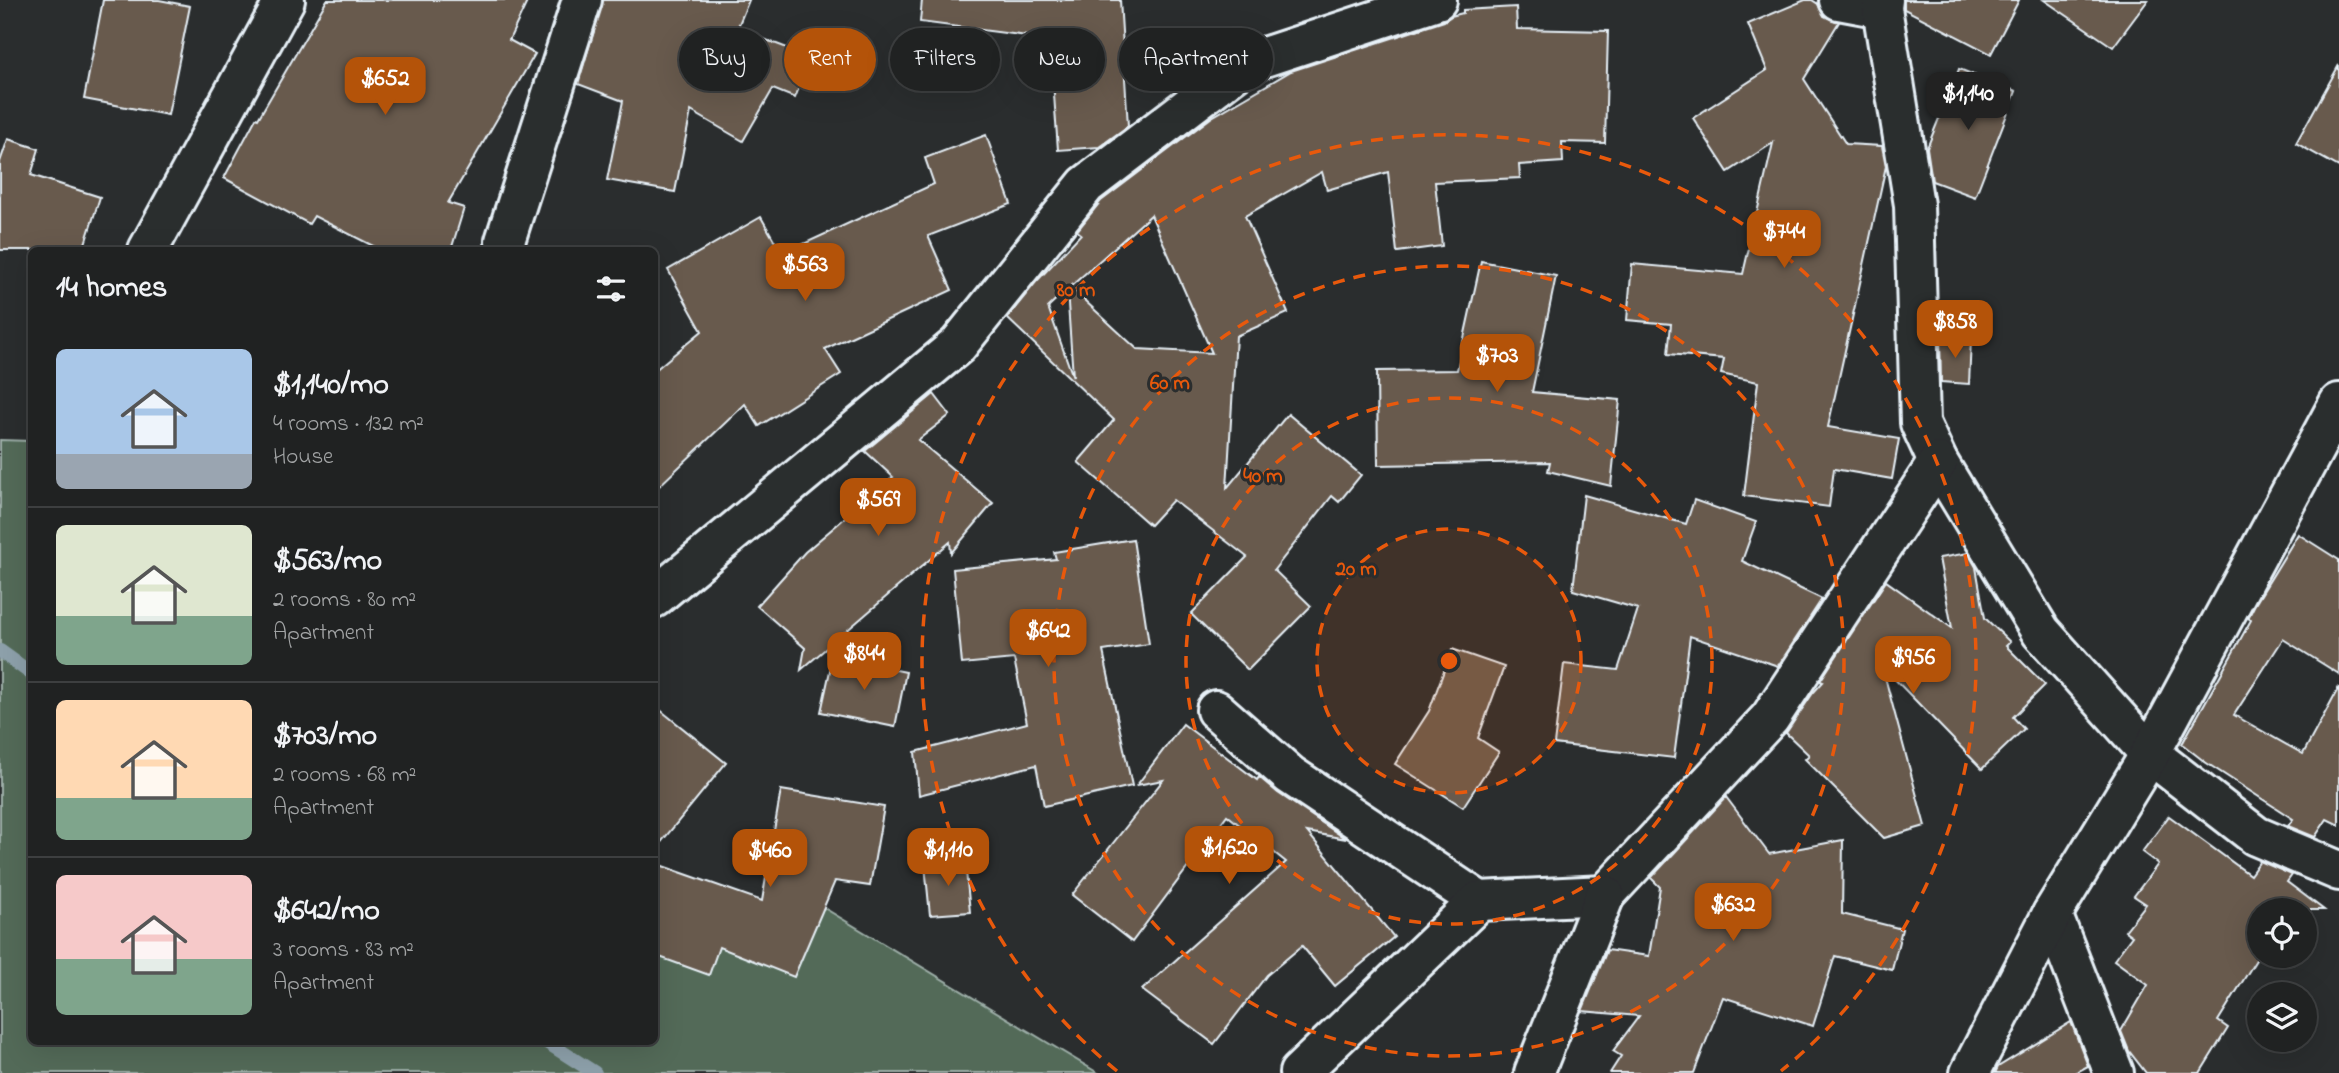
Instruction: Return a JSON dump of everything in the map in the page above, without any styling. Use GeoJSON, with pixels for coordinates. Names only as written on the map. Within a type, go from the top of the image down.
{"type":"FeatureCollection","features":[{"type":"Feature","properties":{"kind":"street"},"geometry":{"type":"LineString","coordinates":[[150,247],[285,0]]}},
{"type":"Feature","properties":{"kind":"street"},"geometry":{"type":"LineString","coordinates":[[505,241],[582,0]]}},
{"type":"Feature","properties":{"kind":"street"},"geometry":{"type":"LineString","coordinates":[[658,595],[958,345],[1086,185],[1235,71],[1246,63],[1437,0]]}},
{"type":"Feature","properties":{"kind":"street"},"geometry":{"type":"LineString","coordinates":[[1839,0],[1882,4],[1914,205],[1920,423],[1938,462],[2041,632],[2150,754],[2256,836],[2339,871]]}},
{"type":"Feature","properties":{"kind":"street"},"geometry":{"type":"LineString","coordinates":[[1970,1073],[2052,914],[2150,754],[2339,403]]}},
{"type":"Feature","properties":{"kind":"street"},"geometry":{"type":"LineString","coordinates":[[1534,1073],[1605,895],[1770,718],[1938,462]]}},
{"type":"Feature","properties":{"kind":"street"},"geometry":{"type":"LineString","coordinates":[[1216,710],[1290,775],[1479,901],[1605,895]]}},
{"type":"Feature","properties":{"kind":"street"},"geometry":{"type":"LineString","coordinates":[[1299,1073],[1479,901]]}},
{"type":"Feature","properties":{"kind":"street"},"geometry":{"type":"LineString","coordinates":[[2052,914],[2113,1073]]}},
{"type":"Feature","properties":{"kind":"green space"},"geometry":{"type":"Polygon","coordinates":[[[0,440],[28,441],[28,1045],[658,1045],[658,906],[770,905],[824,908],[1098,1073],[0,1073],[0,440]]]}},
{"type":"Feature","properties":{"kind":"building"},"geometry":{"type":"Polygon","coordinates":[[[103,0],[159,0],[190,6],[168,115],[84,99],[103,0]]]}},
{"type":"Feature","properties":{"kind":"building"},"geometry":{"type":"Polygon","coordinates":[[[327,0],[528,0],[509,40],[535,54],[448,203],[464,208],[452,247],[375,247],[314,216],[309,224],[224,178],[256,118],[258,119],[327,0]]]}},
{"type":"Feature","properties":{"kind":"building"},"geometry":{"type":"Polygon","coordinates":[[[603,0],[749,0],[737,28],[679,28],[679,91],[770,91],[770,41],[784,47],[784,91],[798,91],[795,98],[773,89],[743,141],[691,111],[675,192],[607,180],[623,101],[578,84],[603,0]]]}},
{"type":"Feature","properties":{"kind":"building"},"geometry":{"type":"Polygon","coordinates":[[[922,0],[1120,0],[1119,91],[1126,91],[1128,126],[1099,147],[1058,150],[1054,91],[1105,91],[1105,28],[1014,28],[1014,34],[1000,32],[1000,28],[966,28],[920,22],[922,0]]]}},
{"type":"Feature","properties":{"kind":"building"},"geometry":{"type":"Polygon","coordinates":[[[1805,0],[1812,0],[1818,4],[1824,16],[1839,22],[1804,79],[1846,144],[1882,146],[1886,166],[1828,427],[1899,439],[1892,479],[1834,469],[1829,507],[1744,496],[1758,382],[1721,374],[1724,359],[1668,354],[1671,324],[1627,320],[1632,264],[1743,274],[1773,143],[1728,172],[1693,118],[1767,70],[1748,24],[1805,0]]]}},
{"type":"Feature","properties":{"kind":"building"},"geometry":{"type":"Polygon","coordinates":[[[1904,0],[2019,0],[1991,54],[1904,9],[1904,0]]]}},
{"type":"Feature","properties":{"kind":"building"},"geometry":{"type":"Polygon","coordinates":[[[2044,0],[2148,0],[2113,47],[2044,0]]]}},
{"type":"Feature","properties":{"kind":"building"},"geometry":{"type":"Polygon","coordinates":[[[1516,7],[1517,29],[1608,31],[1605,143],[1562,142],[1563,162],[1519,165],[1520,178],[1435,182],[1442,246],[1397,252],[1388,172],[1327,190],[1322,172],[1245,216],[1288,313],[1236,336],[1227,488],[1288,414],[1361,475],[1339,502],[1332,496],[1274,570],[1311,606],[1248,670],[1191,614],[1247,557],[1173,500],[1150,525],[1078,462],[1114,420],[1007,318],[1081,234],[1077,231],[1101,201],[1212,117],[1257,91],[1273,91],[1273,81],[1291,71],[1463,13],[1463,10],[1516,7]],[[1151,215],[1070,287],[1137,349],[1212,353],[1151,215]],[[1067,289],[1048,307],[1073,377],[1067,289]]]}},
{"type":"Feature","properties":{"kind":"building"},"geometry":{"type":"Polygon","coordinates":[[[2339,65],[2339,167],[2296,143],[2339,65]]]}},
{"type":"Feature","properties":{"kind":"building"},"geometry":{"type":"Polygon","coordinates":[[[1959,69],[2016,91],[1975,197],[1932,181],[1927,148],[1959,69]]]}},
{"type":"Feature","properties":{"kind":"building"},"geometry":{"type":"Polygon","coordinates":[[[986,135],[1011,204],[928,236],[952,290],[825,349],[841,374],[759,426],[745,404],[658,487],[658,368],[702,331],[668,270],[761,217],[782,254],[934,184],[925,158],[986,135]]]}},
{"type":"Feature","properties":{"kind":"building"},"geometry":{"type":"Polygon","coordinates":[[[8,139],[39,149],[31,175],[100,197],[84,247],[0,250],[0,162],[8,139]]]}},
{"type":"Feature","properties":{"kind":"building"},"geometry":{"type":"Polygon","coordinates":[[[1481,261],[1556,276],[1532,392],[1620,400],[1611,486],[1548,471],[1550,462],[1378,465],[1377,371],[1457,370],[1481,261]]]}},
{"type":"Feature","properties":{"kind":"building"},"geometry":{"type":"Polygon","coordinates":[[[1940,338],[1971,339],[1969,384],[1941,382],[1940,338]]]}},
{"type":"Feature","properties":{"kind":"building"},"geometry":{"type":"Polygon","coordinates":[[[934,394],[950,415],[918,440],[993,503],[951,553],[950,542],[801,670],[805,648],[757,606],[805,552],[893,477],[865,451],[934,394]]]}},
{"type":"Feature","properties":{"kind":"building"},"geometry":{"type":"Polygon","coordinates":[[[1584,495],[1686,524],[1694,500],[1756,522],[1742,561],[1822,599],[1778,666],[1690,636],[1674,758],[1554,744],[1564,664],[1618,670],[1638,609],[1573,590],[1584,495]]]}},
{"type":"Feature","properties":{"kind":"building"},"geometry":{"type":"Polygon","coordinates":[[[2298,534],[2339,560],[2339,674],[2283,639],[2234,715],[2303,754],[2339,687],[2339,825],[2327,819],[2315,837],[2288,826],[2293,819],[2182,744],[2251,620],[2248,618],[2254,606],[2298,534]]]}},
{"type":"Feature","properties":{"kind":"building"},"geometry":{"type":"Polygon","coordinates":[[[1133,539],[1149,644],[1103,651],[1132,786],[1044,806],[1036,765],[919,795],[915,752],[1027,723],[1014,659],[962,664],[953,569],[1056,559],[1054,552],[1133,539]]]}},
{"type":"Feature","properties":{"kind":"building"},"geometry":{"type":"Polygon","coordinates":[[[1968,553],[1976,567],[1985,618],[2010,642],[2006,646],[2045,685],[2013,717],[2024,729],[1982,769],[1882,666],[1925,826],[1884,838],[1805,759],[1809,755],[1786,733],[1823,682],[1820,681],[1886,581],[1952,628],[1939,558],[1968,553]]]}},
{"type":"Feature","properties":{"kind":"building"},"geometry":{"type":"Polygon","coordinates":[[[1452,649],[1504,667],[1478,738],[1499,752],[1463,807],[1395,764],[1429,711],[1452,649]]]}},
{"type":"Feature","properties":{"kind":"building"},"geometry":{"type":"Polygon","coordinates":[[[833,657],[906,672],[895,727],[821,712],[833,657]]]}},
{"type":"Feature","properties":{"kind":"building"},"geometry":{"type":"Polygon","coordinates":[[[658,708],[726,763],[658,846],[658,708]]]}},
{"type":"Feature","properties":{"kind":"building"},"geometry":{"type":"Polygon","coordinates":[[[1183,724],[1257,780],[1259,777],[1346,839],[1307,832],[1394,937],[1335,986],[1302,946],[1267,975],[1214,1044],[1142,990],[1286,862],[1227,815],[1132,942],[1072,895],[1163,780],[1137,785],[1183,724]]]}},
{"type":"Feature","properties":{"kind":"building"},"geometry":{"type":"Polygon","coordinates":[[[781,790],[884,807],[870,886],[835,881],[794,977],[719,947],[709,975],[658,956],[658,864],[762,901],[781,790]]]}},
{"type":"Feature","properties":{"kind":"building"},"geometry":{"type":"Polygon","coordinates":[[[1726,797],[1769,854],[1843,840],[1842,914],[1902,929],[1892,970],[1835,956],[1813,1026],[1723,997],[1694,1073],[1610,1073],[1621,1056],[1613,1051],[1639,1016],[1582,1011],[1607,950],[1649,956],[1660,887],[1651,878],[1726,797]]]}},
{"type":"Feature","properties":{"kind":"building"},"geometry":{"type":"Polygon","coordinates":[[[2169,816],[2250,875],[2260,861],[2292,875],[2287,882],[2308,898],[2247,898],[2247,968],[2251,968],[2218,1021],[2228,1028],[2200,1073],[2146,1073],[2129,1051],[2121,1031],[2148,985],[2114,960],[2132,936],[2125,931],[2146,904],[2134,896],[2158,864],[2142,852],[2169,816]]]}},
{"type":"Feature","properties":{"kind":"building"},"geometry":{"type":"Polygon","coordinates":[[[965,861],[970,912],[930,915],[925,865],[965,861]]]}},
{"type":"Feature","properties":{"kind":"building"},"geometry":{"type":"Polygon","coordinates":[[[2071,1022],[2088,1066],[2075,1073],[1995,1073],[1998,1067],[2071,1022]]]}},
{"type":"Feature","properties":{"kind":"waterway"},"geometry":{"type":"LineString","coordinates":[[0,651],[28,671]]}},
{"type":"Feature","properties":{"kind":"waterway"},"geometry":{"type":"LineString","coordinates":[[551,1045],[595,1073]]}}]}
